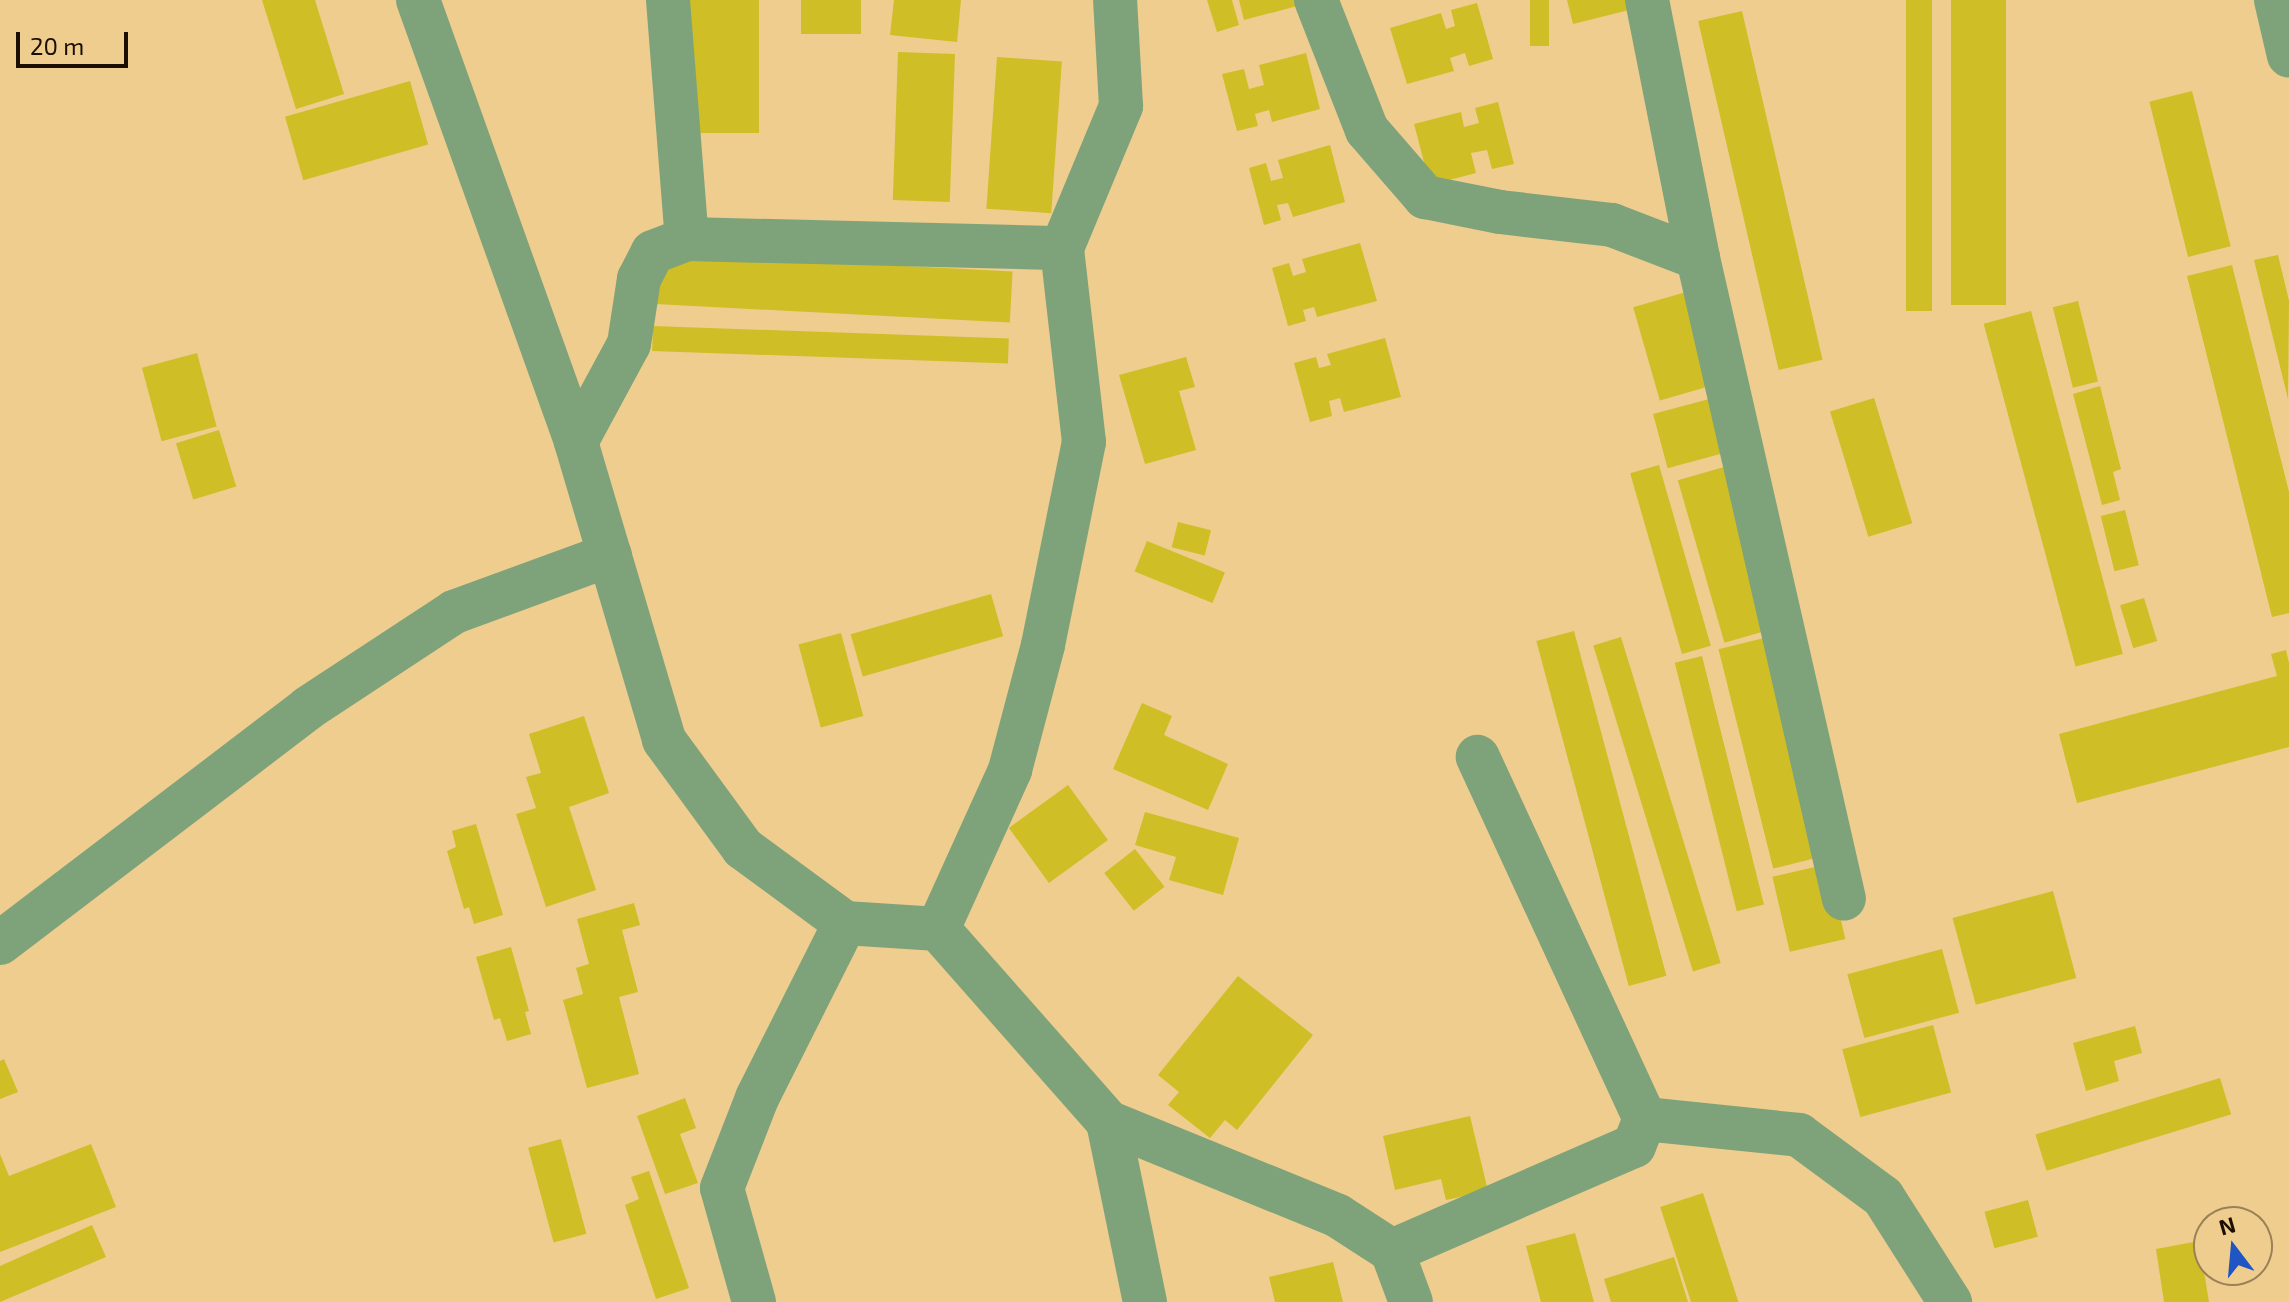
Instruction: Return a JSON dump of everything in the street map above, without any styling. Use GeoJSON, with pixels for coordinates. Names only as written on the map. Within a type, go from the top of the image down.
{"type":"FeatureCollection","features":[{"type":"Feature","properties":{"kind":"street"},"geometry":{"type":"LineString","coordinates":[[668,0],[687,239]]}},
{"type":"Feature","properties":{"kind":"street"},"geometry":{"type":"LineString","coordinates":[[938,929],[1010,770],[1043,645],[1084,442],[1062,248],[1121,106],[1115,0]]}},
{"type":"Feature","properties":{"kind":"street"},"geometry":{"type":"LineString","coordinates":[[1316,0],[1367,130],[1425,197],[1500,212],[1612,225],[1698,258]]}},
{"type":"Feature","properties":{"kind":"street"},"geometry":{"type":"LineString","coordinates":[[1647,0],[1698,258],[1844,899]]}},
{"type":"Feature","properties":{"kind":"street"},"geometry":{"type":"LineString","coordinates":[[2276,0],[2289,56]]}},
{"type":"Feature","properties":{"kind":"street"},"geometry":{"type":"LineString","coordinates":[[422,5],[576,442],[664,740],[743,848],[845,923],[938,929],[1108,1122],[1338,1216],[1392,1251],[1411,1302]]}},
{"type":"Feature","properties":{"kind":"street"},"geometry":{"type":"LineString","coordinates":[[576,442],[629,344],[639,279],[653,252],[687,239],[1062,248]]}},
{"type":"Feature","properties":{"kind":"street"},"geometry":{"type":"LineString","coordinates":[[0,943],[308,708],[454,612],[610,555]]}},
{"type":"Feature","properties":{"kind":"street"},"geometry":{"type":"LineString","coordinates":[[1392,1251],[1634,1146],[1645,1119],[1478,757]]}},
{"type":"Feature","properties":{"kind":"street"},"geometry":{"type":"LineString","coordinates":[[754,1302],[722,1188],[757,1098],[845,923]]}},
{"type":"Feature","properties":{"kind":"street"},"geometry":{"type":"LineString","coordinates":[[1645,1119],[1799,1135],[1883,1197],[1950,1302]]}},
{"type":"Feature","properties":{"kind":"street"},"geometry":{"type":"LineString","coordinates":[[1108,1122],[1145,1302]]}},
{"type":"Feature","properties":{"kind":"building"},"geometry":{"type":"Polygon","coordinates":[[[262,0],[315,0],[344,94],[296,109],[262,0]]]}},
{"type":"Feature","properties":{"kind":"building"},"geometry":{"type":"Polygon","coordinates":[[[684,0],[759,0],[759,133],[684,133],[684,0]]]}},
{"type":"Feature","properties":{"kind":"building"},"geometry":{"type":"Polygon","coordinates":[[[801,0],[861,0],[861,34],[801,34],[801,0]]]}},
{"type":"Feature","properties":{"kind":"building"},"geometry":{"type":"Polygon","coordinates":[[[894,0],[961,0],[957,42],[890,35],[894,0]]]}},
{"type":"Feature","properties":{"kind":"building"},"geometry":{"type":"Polygon","coordinates":[[[1207,0],[1232,0],[1239,25],[1217,32],[1207,0]]]}},
{"type":"Feature","properties":{"kind":"building"},"geometry":{"type":"Polygon","coordinates":[[[1239,0],[1296,0],[1297,6],[1244,20],[1239,0]]]}},
{"type":"Feature","properties":{"kind":"building"},"geometry":{"type":"Polygon","coordinates":[[[1530,0],[1549,0],[1549,46],[1530,46],[1530,0]]]}},
{"type":"Feature","properties":{"kind":"building"},"geometry":{"type":"Polygon","coordinates":[[[1567,0],[1626,0],[1629,10],[1573,24],[1567,0]]]}},
{"type":"Feature","properties":{"kind":"building"},"geometry":{"type":"Polygon","coordinates":[[[1906,0],[1932,0],[1932,311],[1906,311],[1906,0]]]}},
{"type":"Feature","properties":{"kind":"building"},"geometry":{"type":"Polygon","coordinates":[[[1951,0],[2006,0],[2006,305],[1951,305],[1951,0]]]}},
{"type":"Feature","properties":{"kind":"building"},"geometry":{"type":"Polygon","coordinates":[[[1477,3],[1493,59],[1469,66],[1465,53],[1450,58],[1454,71],[1407,84],[1390,28],[1441,13],[1446,29],[1455,26],[1451,10],[1477,3]]]}},
{"type":"Feature","properties":{"kind":"building"},"geometry":{"type":"Polygon","coordinates":[[[1742,11],[1823,360],[1779,370],[1698,21],[1742,11]]]}},
{"type":"Feature","properties":{"kind":"building"},"geometry":{"type":"Polygon","coordinates":[[[898,52],[955,54],[950,202],[893,200],[898,52]]]}},
{"type":"Feature","properties":{"kind":"building"},"geometry":{"type":"Polygon","coordinates":[[[1306,53],[1320,109],[1272,122],[1269,110],[1255,114],[1258,126],[1237,131],[1222,74],[1244,69],[1249,89],[1264,85],[1259,65],[1306,53]]]}},
{"type":"Feature","properties":{"kind":"building"},"geometry":{"type":"Polygon","coordinates":[[[997,57],[1062,62],[1051,213],[986,209],[997,57]]]}},
{"type":"Feature","properties":{"kind":"building"},"geometry":{"type":"Polygon","coordinates":[[[410,81],[428,144],[303,180],[285,117],[410,81]]]}},
{"type":"Feature","properties":{"kind":"building"},"geometry":{"type":"Polygon","coordinates":[[[2192,91],[2231,246],[2188,257],[2149,102],[2192,91]]]}},
{"type":"Feature","properties":{"kind":"building"},"geometry":{"type":"Polygon","coordinates":[[[1498,102],[1514,164],[1492,169],[1487,150],[1471,153],[1476,173],[1430,185],[1414,124],[1461,112],[1464,127],[1479,123],[1475,108],[1498,102]]]}},
{"type":"Feature","properties":{"kind":"building"},"geometry":{"type":"Polygon","coordinates":[[[1330,145],[1345,202],[1293,217],[1288,203],[1277,205],[1281,220],[1264,225],[1249,168],[1266,163],[1271,181],[1283,178],[1278,160],[1330,145]]]}},
{"type":"Feature","properties":{"kind":"building"},"geometry":{"type":"Polygon","coordinates":[[[1360,243],[1377,301],[1317,317],[1314,307],[1303,310],[1306,321],[1288,326],[1272,268],[1289,263],[1293,276],[1306,272],[1302,259],[1360,243]]]}},
{"type":"Feature","properties":{"kind":"building"},"geometry":{"type":"Polygon","coordinates":[[[658,253],[1013,272],[1010,323],[655,304],[658,253]]]}},
{"type":"Feature","properties":{"kind":"building"},"geometry":{"type":"Polygon","coordinates":[[[2278,255],[2289,301],[2288,399],[2254,260],[2278,255]]]}},
{"type":"Feature","properties":{"kind":"building"},"geometry":{"type":"Polygon","coordinates":[[[2232,265],[2289,492],[2289,613],[2272,617],[2187,276],[2232,265]]]}},
{"type":"Feature","properties":{"kind":"building"},"geometry":{"type":"Polygon","coordinates":[[[1686,292],[1713,385],[1660,400],[1633,307],[1686,292]]]}},
{"type":"Feature","properties":{"kind":"building"},"geometry":{"type":"Polygon","coordinates":[[[2078,301],[2098,382],[2073,388],[2053,307],[2078,301]]]}},
{"type":"Feature","properties":{"kind":"building"},"geometry":{"type":"Polygon","coordinates":[[[2031,311],[2123,654],[2076,667],[1984,324],[2031,311]]]}},
{"type":"Feature","properties":{"kind":"building"},"geometry":{"type":"Polygon","coordinates":[[[653,326],[1009,338],[1008,363],[652,351],[653,326]]]}},
{"type":"Feature","properties":{"kind":"building"},"geometry":{"type":"Polygon","coordinates":[[[1385,338],[1401,397],[1344,412],[1340,398],[1329,401],[1332,416],[1310,422],[1294,363],[1316,357],[1319,368],[1331,365],[1327,354],[1385,338]]]}},
{"type":"Feature","properties":{"kind":"building"},"geometry":{"type":"Polygon","coordinates":[[[197,353],[217,426],[162,441],[142,368],[197,353]]]}},
{"type":"Feature","properties":{"kind":"building"},"geometry":{"type":"Polygon","coordinates":[[[1186,357],[1195,387],[1179,391],[1196,450],[1145,464],[1119,375],[1186,357]]]}},
{"type":"Feature","properties":{"kind":"building"},"geometry":{"type":"Polygon","coordinates":[[[2100,386],[2121,469],[2113,472],[2120,500],[2102,505],[2073,394],[2100,386]]]}},
{"type":"Feature","properties":{"kind":"building"},"geometry":{"type":"Polygon","coordinates":[[[1713,398],[1727,452],[1668,468],[1653,414],[1713,398]]]}},
{"type":"Feature","properties":{"kind":"building"},"geometry":{"type":"Polygon","coordinates":[[[1874,398],[1912,523],[1868,537],[1830,411],[1874,398]]]}},
{"type":"Feature","properties":{"kind":"building"},"geometry":{"type":"Polygon","coordinates":[[[219,430],[236,486],[193,500],[176,443],[219,430]]]}},
{"type":"Feature","properties":{"kind":"building"},"geometry":{"type":"Polygon","coordinates":[[[1659,465],[1711,646],[1682,654],[1630,473],[1659,465]]]}},
{"type":"Feature","properties":{"kind":"building"},"geometry":{"type":"Polygon","coordinates":[[[1724,467],[1771,629],[1724,643],[1678,480],[1724,467]]]}},
{"type":"Feature","properties":{"kind":"building"},"geometry":{"type":"Polygon","coordinates":[[[2125,510],[2139,565],[2115,571],[2101,516],[2125,510]]]}},
{"type":"Feature","properties":{"kind":"building"},"geometry":{"type":"Polygon","coordinates":[[[1178,522],[1211,530],[1205,555],[1172,547],[1178,522]]]}},
{"type":"Feature","properties":{"kind":"building"},"geometry":{"type":"Polygon","coordinates":[[[1147,541],[1225,572],[1213,603],[1135,572],[1147,541]]]}},
{"type":"Feature","properties":{"kind":"building"},"geometry":{"type":"Polygon","coordinates":[[[991,594],[1003,636],[863,677],[851,634],[991,594]]]}},
{"type":"Feature","properties":{"kind":"building"},"geometry":{"type":"Polygon","coordinates":[[[2144,598],[2157,641],[2133,648],[2120,605],[2144,598]]]}},
{"type":"Feature","properties":{"kind":"building"},"geometry":{"type":"Polygon","coordinates":[[[1574,631],[1666,976],[1629,986],[1536,641],[1574,631]]]}},
{"type":"Feature","properties":{"kind":"building"},"geometry":{"type":"Polygon","coordinates":[[[841,633],[863,716],[821,727],[798,644],[841,633]]]}},
{"type":"Feature","properties":{"kind":"building"},"geometry":{"type":"Polygon","coordinates":[[[1621,637],[1721,963],[1693,972],[1593,645],[1621,637]]]}},
{"type":"Feature","properties":{"kind":"building"},"geometry":{"type":"Polygon","coordinates":[[[1768,637],[1823,856],[1773,869],[1719,649],[1768,637]]]}},
{"type":"Feature","properties":{"kind":"building"},"geometry":{"type":"Polygon","coordinates":[[[2286,650],[2289,663],[2289,747],[2077,803],[2059,734],[2277,676],[2271,654],[2286,650]]]}},
{"type":"Feature","properties":{"kind":"building"},"geometry":{"type":"Polygon","coordinates":[[[1702,656],[1764,904],[1737,911],[1675,663],[1702,656]]]}},
{"type":"Feature","properties":{"kind":"building"},"geometry":{"type":"Polygon","coordinates":[[[1142,703],[1172,716],[1164,735],[1228,764],[1208,810],[1113,769],[1142,703]]]}},
{"type":"Feature","properties":{"kind":"building"},"geometry":{"type":"Polygon","coordinates":[[[584,716],[609,793],[569,807],[596,890],[546,907],[516,814],[536,808],[526,777],[541,773],[529,734],[584,716]]]}},
{"type":"Feature","properties":{"kind":"building"},"geometry":{"type":"Polygon","coordinates":[[[1068,785],[1108,840],[1049,883],[1009,828],[1068,785]]]}},
{"type":"Feature","properties":{"kind":"building"},"geometry":{"type":"Polygon","coordinates":[[[1145,812],[1239,838],[1223,895],[1169,880],[1176,857],[1135,845],[1145,812]]]}},
{"type":"Feature","properties":{"kind":"building"},"geometry":{"type":"Polygon","coordinates":[[[476,824],[503,915],[474,924],[469,907],[464,909],[447,851],[456,847],[452,831],[476,824]]]}},
{"type":"Feature","properties":{"kind":"building"},"geometry":{"type":"Polygon","coordinates":[[[1135,849],[1165,887],[1134,911],[1104,873],[1135,849]]]}},
{"type":"Feature","properties":{"kind":"building"},"geometry":{"type":"Polygon","coordinates":[[[1828,864],[1845,939],[1790,952],[1772,877],[1828,864]]]}},
{"type":"Feature","properties":{"kind":"building"},"geometry":{"type":"Polygon","coordinates":[[[2053,891],[2076,978],[1976,1005],[1953,918],[2053,891]]]}},
{"type":"Feature","properties":{"kind":"building"},"geometry":{"type":"Polygon","coordinates":[[[634,903],[640,925],[622,930],[638,992],[619,997],[639,1074],[587,1088],[563,1000],[583,994],[576,968],[589,964],[577,919],[634,903]]]}},
{"type":"Feature","properties":{"kind":"building"},"geometry":{"type":"Polygon","coordinates":[[[511,947],[529,1011],[525,1012],[531,1034],[507,1041],[500,1018],[494,1020],[476,957],[511,947]]]}},
{"type":"Feature","properties":{"kind":"building"},"geometry":{"type":"Polygon","coordinates":[[[1942,949],[1959,1013],[1864,1038],[1847,974],[1942,949]]]}},
{"type":"Feature","properties":{"kind":"building"},"geometry":{"type":"Polygon","coordinates":[[[1238,976],[1313,1035],[1237,1130],[1225,1120],[1210,1138],[1168,1105],[1179,1092],[1158,1075],[1238,976]]]}},
{"type":"Feature","properties":{"kind":"building"},"geometry":{"type":"Polygon","coordinates":[[[1933,1025],[1951,1093],[1860,1117],[1842,1049],[1933,1025]]]}},
{"type":"Feature","properties":{"kind":"building"},"geometry":{"type":"Polygon","coordinates":[[[2135,1026],[2142,1053],[2114,1061],[2119,1081],[2086,1091],[2073,1043],[2135,1026]]]}},
{"type":"Feature","properties":{"kind":"building"},"geometry":{"type":"Polygon","coordinates":[[[4,1059],[18,1092],[0,1099],[0,1061],[4,1059]]]}},
{"type":"Feature","properties":{"kind":"building"},"geometry":{"type":"Polygon","coordinates":[[[2220,1078],[2231,1114],[2047,1171],[2035,1134],[2220,1078]]]}},
{"type":"Feature","properties":{"kind":"building"},"geometry":{"type":"Polygon","coordinates":[[[685,1098],[696,1128],[680,1134],[698,1183],[665,1194],[637,1116],[685,1098]]]}},
{"type":"Feature","properties":{"kind":"building"},"geometry":{"type":"Polygon","coordinates":[[[1470,1116],[1488,1191],[1446,1200],[1441,1179],[1395,1190],[1383,1136],[1470,1116]]]}},
{"type":"Feature","properties":{"kind":"building"},"geometry":{"type":"Polygon","coordinates":[[[561,1139],[586,1234],[554,1242],[528,1148],[561,1139]]]}},
{"type":"Feature","properties":{"kind":"building"},"geometry":{"type":"Polygon","coordinates":[[[91,1144],[116,1207],[0,1252],[0,1154],[9,1176],[91,1144]]]}},
{"type":"Feature","properties":{"kind":"building"},"geometry":{"type":"Polygon","coordinates":[[[649,1171],[689,1288],[656,1299],[625,1205],[639,1199],[631,1177],[649,1171]]]}},
{"type":"Feature","properties":{"kind":"building"},"geometry":{"type":"Polygon","coordinates":[[[1703,1193],[1738,1302],[1691,1302],[1660,1207],[1703,1193]]]}},
{"type":"Feature","properties":{"kind":"building"},"geometry":{"type":"Polygon","coordinates":[[[2028,1200],[2038,1237],[1994,1248],[1985,1212],[2028,1200]]]}},
{"type":"Feature","properties":{"kind":"building"},"geometry":{"type":"Polygon","coordinates":[[[92,1225],[106,1257],[0,1302],[0,1266],[92,1225]]]}},
{"type":"Feature","properties":{"kind":"building"},"geometry":{"type":"Polygon","coordinates":[[[1575,1233],[1594,1302],[1541,1302],[1526,1246],[1575,1233]]]}},
{"type":"Feature","properties":{"kind":"building"},"geometry":{"type":"Polygon","coordinates":[[[2193,1242],[2193,1286],[2206,1286],[2209,1302],[2164,1302],[2156,1249],[2193,1242]]]}},
{"type":"Feature","properties":{"kind":"building"},"geometry":{"type":"Polygon","coordinates":[[[1674,1257],[1688,1302],[1611,1302],[1604,1279],[1674,1257]]]}},
{"type":"Feature","properties":{"kind":"building"},"geometry":{"type":"Polygon","coordinates":[[[1333,1262],[1343,1302],[1275,1302],[1269,1277],[1333,1262]]]}}]}
